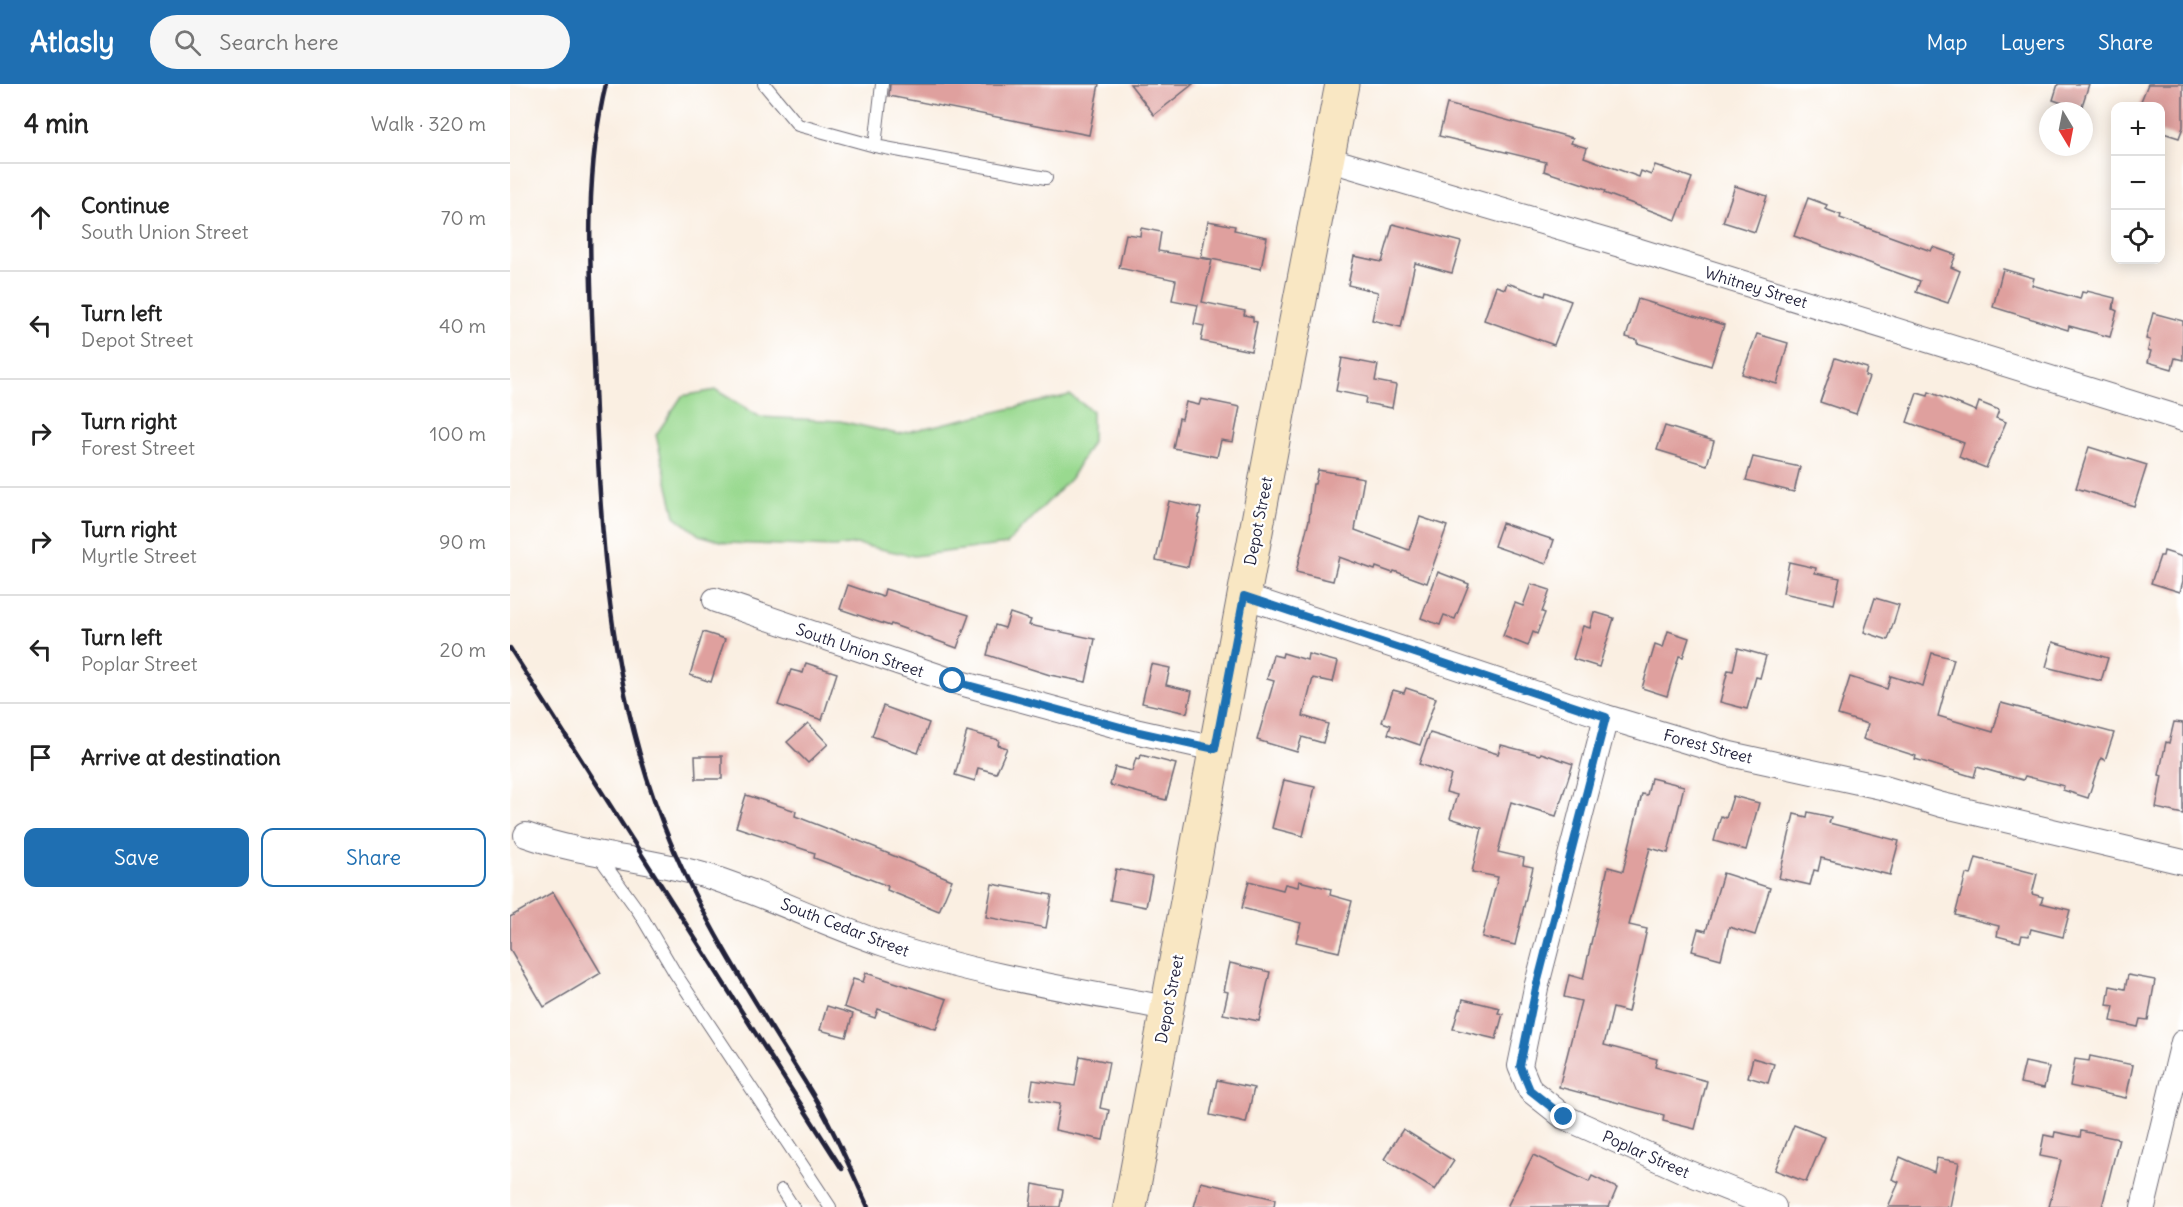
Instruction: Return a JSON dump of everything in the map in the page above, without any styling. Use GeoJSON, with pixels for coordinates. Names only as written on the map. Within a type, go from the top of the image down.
{"type":"FeatureCollection","features":[{"type":"Feature","properties":{"kind":"main road","name":"Depot Street"},"geometry":{"type":"LineString","coordinates":[[1130,1207],[1342,84]]}},
{"type":"Feature","properties":{"kind":"street","name":"Whitney Street"},"geometry":{"type":"LineString","coordinates":[[1327,159],[1649,254],[2183,419]]}},
{"type":"Feature","properties":{"kind":"street","name":"Forest Street"},"geometry":{"type":"LineString","coordinates":[[1244,596],[1606,717],[1730,754],[1881,787],[1942,805],[2183,862]]}},
{"type":"Feature","properties":{"kind":"street","name":"South Union Street"},"geometry":{"type":"LineString","coordinates":[[715,600],[953,681],[1139,732],[1215,749]]}},
{"type":"Feature","properties":{"kind":"street","name":"Poplar Street"},"geometry":{"type":"LineString","coordinates":[[1606,717],[1536,988],[1520,1066],[1530,1090],[1564,1117],[1684,1172],[1774,1207]]}},
{"type":"Feature","properties":{"kind":"street","name":"South Cedar Street"},"geometry":{"type":"LineString","coordinates":[[526,835],[598,855],[646,862],[717,880],[758,893],[886,945],[964,967],[1167,1008]]}},
{"type":"Feature","properties":{"kind":"street"},"geometry":{"type":"LineString","coordinates":[[2143,1207],[2183,1042]]}},
{"type":"Feature","properties":{"kind":"lane"},"geometry":{"type":"LineString","coordinates":[[764,84],[798,125],[875,147],[1046,178]]}},
{"type":"Feature","properties":{"kind":"lane"},"geometry":{"type":"LineString","coordinates":[[875,147],[882,84]]}},
{"type":"Feature","properties":{"kind":"lane"},"geometry":{"type":"LineString","coordinates":[[598,855],[639,912],[675,973],[830,1207]]}},
{"type":"Feature","properties":{"kind":"lane"},"geometry":{"type":"LineString","coordinates":[[782,1190],[793,1207]]}},
{"type":"Feature","properties":{"kind":"green space"},"geometry":{"type":"Polygon","coordinates":[[[716,390],[760,417],[840,421],[898,434],[1070,395],[1092,411],[1092,442],[1071,478],[1007,544],[914,556],[856,544],[835,547],[728,543],[699,535],[675,516],[656,435],[682,396],[716,390]]]}},
{"type":"Feature","properties":{"kind":"building"},"geometry":{"type":"Polygon","coordinates":[[[890,84],[1099,84],[1089,135],[889,96],[890,84]]]}},
{"type":"Feature","properties":{"kind":"building"},"geometry":{"type":"Polygon","coordinates":[[[1130,84],[1193,84],[1154,115],[1130,84]]]}},
{"type":"Feature","properties":{"kind":"building"},"geometry":{"type":"Polygon","coordinates":[[[2058,84],[2089,84],[2083,102],[2053,100],[2058,84]]]}},
{"type":"Feature","properties":{"kind":"building"},"geometry":{"type":"Polygon","coordinates":[[[2148,84],[2183,84],[2183,127],[2179,138],[2165,134],[2165,102],[2141,102],[2148,84]]]}},
{"type":"Feature","properties":{"kind":"building"},"geometry":{"type":"Polygon","coordinates":[[[1447,104],[1573,138],[1571,143],[1587,148],[1584,157],[1639,177],[1641,171],[1651,175],[1655,165],[1692,178],[1676,220],[1604,193],[1605,191],[1544,171],[1546,162],[1439,136],[1447,104]]]}},
{"type":"Feature","properties":{"kind":"building"},"geometry":{"type":"Polygon","coordinates":[[[1735,186],[1767,196],[1755,232],[1723,222],[1735,186]]]}},
{"type":"Feature","properties":{"kind":"building"},"geometry":{"type":"Polygon","coordinates":[[[1808,198],[1827,205],[1825,209],[1841,215],[1840,218],[1931,251],[1933,247],[1956,255],[1951,267],[1960,271],[1948,303],[1916,292],[1920,281],[1794,236],[1808,198]]]}},
{"type":"Feature","properties":{"kind":"building"},"geometry":{"type":"Polygon","coordinates":[[[1208,221],[1235,226],[1234,230],[1267,237],[1261,269],[1201,257],[1208,221]]]}},
{"type":"Feature","properties":{"kind":"building"},"geometry":{"type":"Polygon","coordinates":[[[1393,224],[1461,242],[1452,273],[1415,263],[1401,327],[1372,320],[1378,292],[1348,285],[1354,256],[1382,262],[1393,224]]]}},
{"type":"Feature","properties":{"kind":"building"},"geometry":{"type":"Polygon","coordinates":[[[1141,228],[1161,232],[1158,251],[1212,260],[1202,302],[1245,311],[1244,315],[1253,317],[1253,321],[1257,322],[1251,351],[1201,341],[1204,326],[1194,324],[1198,305],[1172,300],[1176,280],[1119,268],[1126,234],[1140,236],[1141,228]]]}},
{"type":"Feature","properties":{"kind":"building"},"geometry":{"type":"Polygon","coordinates":[[[2003,269],[2034,278],[2032,285],[2080,299],[2082,292],[2087,291],[2115,298],[2113,309],[2117,311],[2110,337],[2069,326],[2068,330],[1993,307],[2003,269]]]}},
{"type":"Feature","properties":{"kind":"building"},"geometry":{"type":"Polygon","coordinates":[[[1507,283],[1545,296],[1546,292],[1571,301],[1554,345],[1484,320],[1496,286],[1505,289],[1507,283]]]}},
{"type":"Feature","properties":{"kind":"building"},"geometry":{"type":"Polygon","coordinates":[[[1638,299],[1724,325],[1711,366],[1637,343],[1637,340],[1626,337],[1638,299]]]}},
{"type":"Feature","properties":{"kind":"building"},"geometry":{"type":"Polygon","coordinates":[[[2153,313],[2183,321],[2183,360],[2175,358],[2172,369],[2148,362],[2151,351],[2148,350],[2150,340],[2146,339],[2153,313]]]}},
{"type":"Feature","properties":{"kind":"building"},"geometry":{"type":"Polygon","coordinates":[[[1757,334],[1788,343],[1777,384],[1742,374],[1757,334]]]}},
{"type":"Feature","properties":{"kind":"building"},"geometry":{"type":"Polygon","coordinates":[[[1342,358],[1378,365],[1375,381],[1396,385],[1392,408],[1365,403],[1366,397],[1336,391],[1342,358]]]}},
{"type":"Feature","properties":{"kind":"building"},"geometry":{"type":"Polygon","coordinates":[[[1835,358],[1867,368],[1865,376],[1869,377],[1856,414],[1820,402],[1835,358]]]}},
{"type":"Feature","properties":{"kind":"building"},"geometry":{"type":"Polygon","coordinates":[[[1929,392],[1976,411],[1979,402],[1999,410],[1996,418],[2006,422],[1986,468],[1959,457],[1964,443],[1907,422],[1917,393],[1928,396],[1929,392]]]}},
{"type":"Feature","properties":{"kind":"building"},"geometry":{"type":"Polygon","coordinates":[[[1201,399],[1240,407],[1233,442],[1221,440],[1217,457],[1173,448],[1179,418],[1182,419],[1186,402],[1199,405],[1201,399]]]}},
{"type":"Feature","properties":{"kind":"building"},"geometry":{"type":"Polygon","coordinates":[[[1665,426],[1714,441],[1707,465],[1657,450],[1665,426]]]}},
{"type":"Feature","properties":{"kind":"building"},"geometry":{"type":"Polygon","coordinates":[[[2089,447],[2147,465],[2134,506],[2076,488],[2089,447]]]}},
{"type":"Feature","properties":{"kind":"building"},"geometry":{"type":"Polygon","coordinates":[[[1753,457],[1800,467],[1794,492],[1746,480],[1753,457]]]}},
{"type":"Feature","properties":{"kind":"building"},"geometry":{"type":"Polygon","coordinates":[[[1318,470],[1364,478],[1355,530],[1409,550],[1420,517],[1447,526],[1427,583],[1394,571],[1393,573],[1376,567],[1375,570],[1339,557],[1333,581],[1296,572],[1309,520],[1313,484],[1315,484],[1318,470]]]}},
{"type":"Feature","properties":{"kind":"building"},"geometry":{"type":"Polygon","coordinates":[[[1169,501],[1201,508],[1188,567],[1156,560],[1169,501]]]}},
{"type":"Feature","properties":{"kind":"building"},"geometry":{"type":"Polygon","coordinates":[[[1502,523],[1554,540],[1546,564],[1494,546],[1502,523]]]}},
{"type":"Feature","properties":{"kind":"building"},"geometry":{"type":"Polygon","coordinates":[[[2164,551],[2183,557],[2183,581],[2180,592],[2151,583],[2160,556],[2163,556],[2164,551]]]}},
{"type":"Feature","properties":{"kind":"building"},"geometry":{"type":"Polygon","coordinates":[[[1789,562],[1816,568],[1815,573],[1840,578],[1834,604],[1783,593],[1789,562]]]}},
{"type":"Feature","properties":{"kind":"building"},"geometry":{"type":"Polygon","coordinates":[[[1438,572],[1469,584],[1455,619],[1444,615],[1440,625],[1421,618],[1438,572]]]}},
{"type":"Feature","properties":{"kind":"building"},"geometry":{"type":"Polygon","coordinates":[[[1531,584],[1550,590],[1537,634],[1533,632],[1528,646],[1503,636],[1515,603],[1523,606],[1531,584]]]}},
{"type":"Feature","properties":{"kind":"building"},"geometry":{"type":"Polygon","coordinates":[[[848,585],[883,597],[885,589],[969,615],[957,648],[891,624],[890,626],[840,609],[848,585]]]}},
{"type":"Feature","properties":{"kind":"building"},"geometry":{"type":"Polygon","coordinates":[[[1875,598],[1899,605],[1888,640],[1864,632],[1875,598]]]}},
{"type":"Feature","properties":{"kind":"building"},"geometry":{"type":"Polygon","coordinates":[[[1594,612],[1614,618],[1599,667],[1573,659],[1583,626],[1590,628],[1594,612]]]}},
{"type":"Feature","properties":{"kind":"building"},"geometry":{"type":"Polygon","coordinates":[[[1010,613],[1031,620],[1029,625],[1095,639],[1086,682],[1050,675],[987,655],[995,625],[1005,628],[1010,613]]]}},
{"type":"Feature","properties":{"kind":"building"},"geometry":{"type":"Polygon","coordinates":[[[1668,631],[1689,638],[1683,657],[1679,656],[1667,696],[1642,688],[1655,645],[1663,648],[1668,631]]]}},
{"type":"Feature","properties":{"kind":"building"},"geometry":{"type":"Polygon","coordinates":[[[703,632],[725,639],[711,682],[690,675],[703,632]]]}},
{"type":"Feature","properties":{"kind":"building"},"geometry":{"type":"Polygon","coordinates":[[[2053,642],[2108,658],[2101,681],[2046,667],[2053,642]]]}},
{"type":"Feature","properties":{"kind":"building"},"geometry":{"type":"Polygon","coordinates":[[[1738,648],[1766,656],[1760,678],[1756,677],[1747,709],[1720,702],[1728,670],[1733,671],[1738,648]]]}},
{"type":"Feature","properties":{"kind":"building"},"geometry":{"type":"Polygon","coordinates":[[[1283,653],[1307,660],[1308,654],[1338,662],[1333,682],[1313,678],[1303,716],[1328,724],[1323,743],[1302,737],[1297,752],[1257,740],[1274,681],[1267,679],[1273,655],[1282,657],[1283,653]]]}},
{"type":"Feature","properties":{"kind":"building"},"geometry":{"type":"Polygon","coordinates":[[[1932,653],[1954,659],[1938,716],[1993,732],[2001,703],[2114,733],[2105,760],[2101,758],[2088,798],[2063,790],[2064,786],[2025,776],[2023,780],[1977,767],[1974,777],[1915,759],[1916,756],[1863,739],[1868,724],[1838,715],[1850,677],[1887,689],[1891,676],[1923,686],[1932,653]]]}},
{"type":"Feature","properties":{"kind":"building"},"geometry":{"type":"Polygon","coordinates":[[[806,663],[837,673],[822,720],[778,705],[791,670],[803,673],[806,663]]]}},
{"type":"Feature","properties":{"kind":"building"},"geometry":{"type":"Polygon","coordinates":[[[1151,664],[1170,668],[1166,685],[1192,691],[1187,713],[1142,703],[1151,664]]]}},
{"type":"Feature","properties":{"kind":"building"},"geometry":{"type":"Polygon","coordinates":[[[1406,688],[1436,698],[1420,745],[1388,734],[1391,725],[1382,722],[1393,690],[1404,693],[1406,688]]]}},
{"type":"Feature","properties":{"kind":"building"},"geometry":{"type":"Polygon","coordinates":[[[883,706],[929,723],[918,753],[872,736],[883,706]]]}},
{"type":"Feature","properties":{"kind":"building"},"geometry":{"type":"Polygon","coordinates":[[[2174,722],[2183,723],[2183,814],[2156,808],[2162,776],[2159,775],[2166,742],[2169,743],[2174,722]]]}},
{"type":"Feature","properties":{"kind":"building"},"geometry":{"type":"Polygon","coordinates":[[[808,723],[828,744],[808,763],[787,742],[808,723]]]}},
{"type":"Feature","properties":{"kind":"building"},"geometry":{"type":"Polygon","coordinates":[[[967,731],[999,740],[998,745],[1007,748],[996,773],[978,768],[975,781],[955,775],[967,731]]]}},
{"type":"Feature","properties":{"kind":"building"},"geometry":{"type":"Polygon","coordinates":[[[1430,733],[1498,754],[1501,745],[1540,755],[1541,753],[1573,764],[1556,816],[1511,802],[1498,852],[1524,858],[1523,865],[1533,867],[1515,945],[1482,937],[1498,877],[1472,872],[1482,828],[1450,818],[1457,795],[1446,792],[1451,775],[1419,764],[1430,733]]]}},
{"type":"Feature","properties":{"kind":"building"},"geometry":{"type":"Polygon","coordinates":[[[1141,755],[1176,764],[1166,800],[1110,785],[1115,767],[1132,771],[1136,758],[1140,759],[1141,755]]]}},
{"type":"Feature","properties":{"kind":"building"},"geometry":{"type":"Polygon","coordinates":[[[695,756],[722,756],[722,779],[696,779],[695,756]]]}},
{"type":"Feature","properties":{"kind":"building"},"geometry":{"type":"Polygon","coordinates":[[[1651,778],[1684,786],[1668,853],[1650,848],[1629,925],[1647,929],[1628,1012],[1613,1008],[1604,1045],[1657,1059],[1655,1067],[1707,1081],[1695,1129],[1663,1121],[1664,1115],[1559,1087],[1581,1001],[1564,997],[1569,975],[1583,979],[1608,867],[1623,871],[1642,794],[1647,795],[1651,778]]]}},
{"type":"Feature","properties":{"kind":"building"},"geometry":{"type":"Polygon","coordinates":[[[1284,780],[1315,787],[1303,836],[1272,828],[1284,780]]]}},
{"type":"Feature","properties":{"kind":"building"},"geometry":{"type":"Polygon","coordinates":[[[746,795],[796,811],[795,816],[952,880],[939,911],[887,890],[888,886],[814,858],[815,853],[736,827],[746,795]]]}},
{"type":"Feature","properties":{"kind":"building"},"geometry":{"type":"Polygon","coordinates":[[[1733,796],[1759,803],[1746,850],[1714,841],[1721,816],[1726,818],[1733,796]]]}},
{"type":"Feature","properties":{"kind":"building"},"geometry":{"type":"Polygon","coordinates":[[[1808,812],[1831,817],[1829,823],[1899,841],[1890,875],[1821,858],[1818,871],[1814,870],[1810,885],[1779,878],[1794,814],[1807,817],[1808,812]]]}},
{"type":"Feature","properties":{"kind":"building"},"geometry":{"type":"Polygon","coordinates":[[[1976,858],[2037,874],[2032,894],[2043,897],[2041,903],[2070,910],[2063,937],[2031,929],[2029,936],[2022,935],[2020,942],[1997,936],[1999,926],[1955,915],[1966,874],[1971,875],[1976,858]]]}},
{"type":"Feature","properties":{"kind":"building"},"geometry":{"type":"Polygon","coordinates":[[[1116,869],[1152,876],[1146,907],[1110,900],[1116,869]]]}},
{"type":"Feature","properties":{"kind":"building"},"geometry":{"type":"Polygon","coordinates":[[[1723,873],[1770,888],[1755,935],[1729,927],[1721,959],[1692,951],[1698,929],[1706,931],[1723,873]]]}},
{"type":"Feature","properties":{"kind":"building"},"geometry":{"type":"Polygon","coordinates":[[[1249,881],[1283,890],[1285,884],[1298,887],[1299,881],[1331,889],[1330,895],[1352,901],[1339,952],[1296,942],[1301,923],[1242,908],[1249,881]]]}},
{"type":"Feature","properties":{"kind":"building"},"geometry":{"type":"Polygon","coordinates":[[[992,884],[1052,895],[1046,928],[986,917],[992,884]]]}},
{"type":"Feature","properties":{"kind":"building"},"geometry":{"type":"Polygon","coordinates":[[[553,892],[601,973],[544,1007],[510,949],[510,917],[553,892]]]}},
{"type":"Feature","properties":{"kind":"building"},"geometry":{"type":"Polygon","coordinates":[[[1230,963],[1270,972],[1259,1021],[1223,1014],[1228,992],[1224,991],[1230,963]]]}},
{"type":"Feature","properties":{"kind":"building"},"geometry":{"type":"Polygon","coordinates":[[[866,973],[947,999],[936,1029],[878,1009],[875,1018],[844,1007],[853,979],[863,982],[866,973]]]}},
{"type":"Feature","properties":{"kind":"building"},"geometry":{"type":"Polygon","coordinates":[[[2128,975],[2155,980],[2148,1020],[2140,1019],[2138,1027],[2111,1021],[2114,1006],[2107,1005],[2110,986],[2125,989],[2128,975]]]}},
{"type":"Feature","properties":{"kind":"building"},"geometry":{"type":"Polygon","coordinates":[[[1463,999],[1500,1008],[1498,1013],[1503,1014],[1496,1039],[1453,1029],[1463,999]]]}},
{"type":"Feature","properties":{"kind":"building"},"geometry":{"type":"Polygon","coordinates":[[[827,1006],[853,1014],[846,1037],[820,1030],[827,1006]]]}},
{"type":"Feature","properties":{"kind":"building"},"geometry":{"type":"Polygon","coordinates":[[[1080,1056],[1109,1062],[1100,1108],[1109,1110],[1103,1140],[1055,1130],[1060,1104],[1030,1099],[1033,1080],[1075,1086],[1080,1056]]]}},
{"type":"Feature","properties":{"kind":"building"},"geometry":{"type":"Polygon","coordinates":[[[2090,1056],[2133,1065],[2126,1098],[2070,1086],[2075,1059],[2089,1061],[2090,1056]]]}},
{"type":"Feature","properties":{"kind":"building"},"geometry":{"type":"Polygon","coordinates":[[[1753,1058],[1774,1064],[1768,1083],[1748,1077],[1753,1058]]]}},
{"type":"Feature","properties":{"kind":"building"},"geometry":{"type":"Polygon","coordinates":[[[2025,1062],[2049,1067],[2044,1088],[2020,1083],[2025,1062]]]}},
{"type":"Feature","properties":{"kind":"building"},"geometry":{"type":"Polygon","coordinates":[[[1217,1080],[1254,1088],[1246,1123],[1210,1115],[1217,1080]]]}},
{"type":"Feature","properties":{"kind":"building"},"geometry":{"type":"Polygon","coordinates":[[[1794,1125],[1825,1137],[1806,1182],[1775,1170],[1794,1125]]]}},
{"type":"Feature","properties":{"kind":"building"},"geometry":{"type":"Polygon","coordinates":[[[1403,1129],[1454,1161],[1435,1190],[1384,1159],[1403,1129]]]}},
{"type":"Feature","properties":{"kind":"building"},"geometry":{"type":"Polygon","coordinates":[[[2081,1131],[2119,1139],[2102,1207],[2049,1207],[2061,1160],[2040,1156],[2044,1135],[2054,1137],[2055,1132],[2080,1137],[2081,1131]]]}},
{"type":"Feature","properties":{"kind":"building"},"geometry":{"type":"Polygon","coordinates":[[[1533,1155],[1589,1182],[1592,1176],[1617,1188],[1609,1207],[1507,1207],[1533,1155]]]}},
{"type":"Feature","properties":{"kind":"building"},"geometry":{"type":"Polygon","coordinates":[[[1900,1157],[1934,1172],[1937,1158],[1959,1162],[1950,1207],[1888,1207],[1899,1182],[1892,1179],[1900,1157]]]}},
{"type":"Feature","properties":{"kind":"building"},"geometry":{"type":"Polygon","coordinates":[[[1201,1182],[1275,1199],[1274,1207],[1194,1207],[1201,1182]]]}},
{"type":"Feature","properties":{"kind":"building"},"geometry":{"type":"Polygon","coordinates":[[[1033,1184],[1063,1190],[1060,1207],[1030,1207],[1033,1184]]]}},
{"type":"Feature","properties":{"kind":"railway"},"geometry":{"type":"LineString","coordinates":[[606,84],[594,152],[591,187],[592,327],[599,484],[610,606],[619,666],[632,725],[649,783],[670,841],[700,906],[818,1104],[868,1207]]}},
{"type":"Feature","properties":{"kind":"railway"},"geometry":{"type":"LineString","coordinates":[[510,648],[842,1169]]}},
{"type":"Feature","properties":{"kind":"route"},"geometry":{"type":"LineString","coordinates":[[953,681],[1139,732],[1215,749],[1244,596],[1606,717],[1536,988],[1520,1066],[1530,1090],[1564,1117]]}}]}
